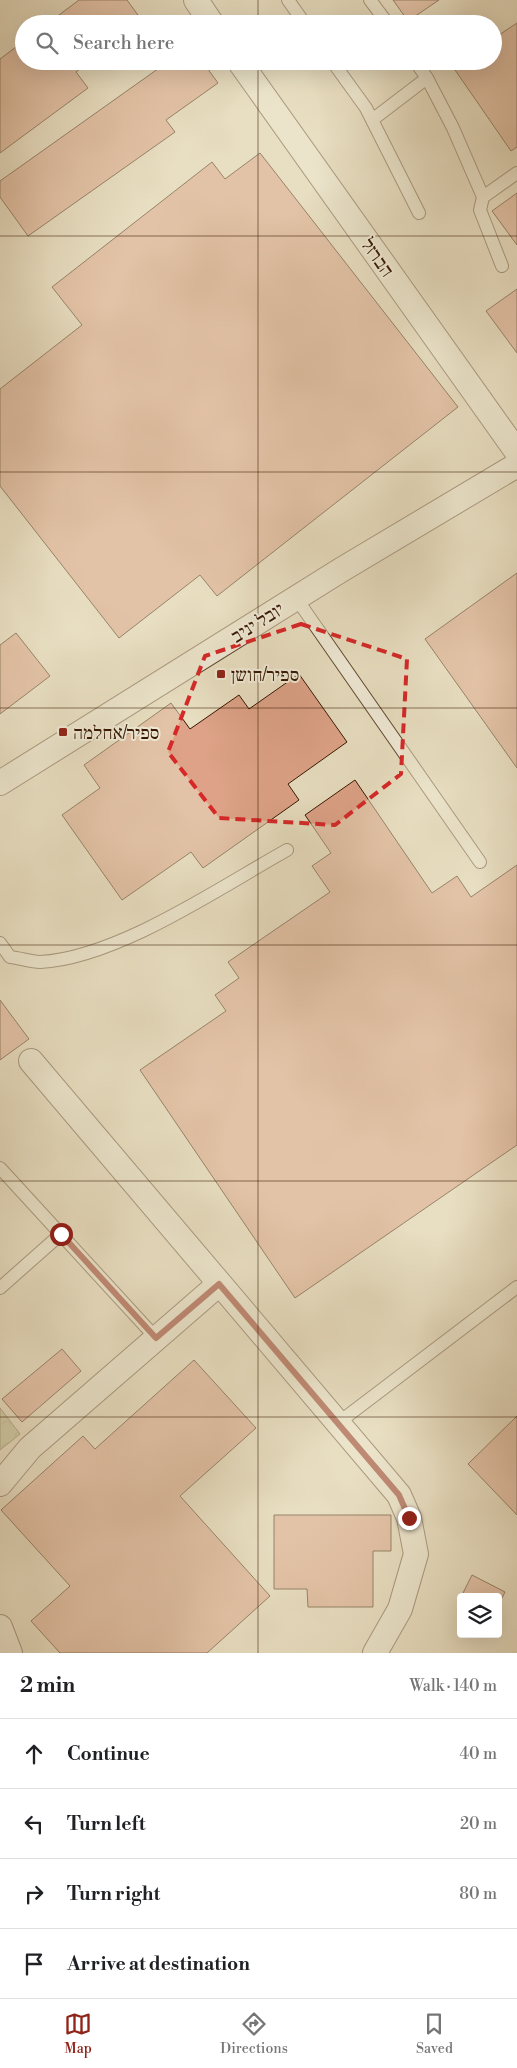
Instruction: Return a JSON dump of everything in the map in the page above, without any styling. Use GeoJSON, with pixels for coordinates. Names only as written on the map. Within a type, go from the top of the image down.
{"type":"FeatureCollection","features":[{"type":"Feature","properties":{"kind":"street"},"geometry":{"type":"LineString","coordinates":[[196,0],[206,15]]}},
{"type":"Feature","properties":{"kind":"street","name":"הברזל"},"geometry":{"type":"LineString","coordinates":[[245,70],[517,452]]}},
{"type":"Feature","properties":{"kind":"street","name":"יובל יניב"},"geometry":{"type":"LineString","coordinates":[[0,783],[296,598],[517,465]]}},
{"type":"Feature","properties":{"kind":"street"},"geometry":{"type":"LineString","coordinates":[[31,1061],[399,1495],[409,1518],[416,1554],[400,1609],[375,1653]]}},
{"type":"Feature","properties":{"kind":"street"},"geometry":{"type":"LineString","coordinates":[[0,1484],[30,1448],[219,1284]]}},
{"type":"Feature","properties":{"kind":"street"},"geometry":{"type":"LineString","coordinates":[[0,1626],[10,1653]]}},
{"type":"Feature","properties":{"kind":"lane"},"geometry":{"type":"LineString","coordinates":[[288,0],[299,15]]}},
{"type":"Feature","properties":{"kind":"lane"},"geometry":{"type":"LineString","coordinates":[[370,0],[381,15]]}},
{"type":"Feature","properties":{"kind":"lane"},"geometry":{"type":"LineString","coordinates":[[338,70],[372,120],[419,213]]}},
{"type":"Feature","properties":{"kind":"lane"},"geometry":{"type":"LineString","coordinates":[[421,70],[453,128],[483,197],[480,210],[502,266]]}},
{"type":"Feature","properties":{"kind":"lane"},"geometry":{"type":"LineString","coordinates":[[372,120],[427,78]]}},
{"type":"Feature","properties":{"kind":"lane"},"geometry":{"type":"LineString","coordinates":[[483,197],[517,173]]}},
{"type":"Feature","properties":{"kind":"lane"},"geometry":{"type":"LineString","coordinates":[[296,598],[480,862]]}},
{"type":"Feature","properties":{"kind":"lane"},"geometry":{"type":"LineString","coordinates":[[0,943],[10,957],[39,962],[83,955],[144,930],[287,850]]}},
{"type":"Feature","properties":{"kind":"lane"},"geometry":{"type":"LineString","coordinates":[[0,1168],[156,1338]]}},
{"type":"Feature","properties":{"kind":"lane"},"geometry":{"type":"LineString","coordinates":[[0,1288],[61,1234]]}},
{"type":"Feature","properties":{"kind":"lane"},"geometry":{"type":"LineString","coordinates":[[338,1423],[517,1287]]}},
{"type":"Feature","properties":{"kind":"highlighted area"},"geometry":{"type":"Polygon","coordinates":[[[301,624],[407,659],[401,774],[335,825],[219,818],[168,752],[205,656],[301,624]]]}},
{"type":"Feature","properties":{"kind":"green space"},"geometry":{"type":"Polygon","coordinates":[[[0,1408],[20,1434],[0,1450],[0,1408]]]}},
{"type":"Feature","properties":{"kind":"building"},"geometry":{"type":"Polygon","coordinates":[[[79,0],[127,0],[138,15],[59,15],[79,0]]]}},
{"type":"Feature","properties":{"kind":"building"},"geometry":{"type":"Polygon","coordinates":[[[393,0],[439,0],[417,15],[404,15],[393,0]]]}},
{"type":"Feature","properties":{"kind":"building"},"geometry":{"type":"Polygon","coordinates":[[[517,23],[517,147],[511,151],[455,70],[502,70],[502,33],[517,23]]]}},
{"type":"Feature","properties":{"kind":"building"},"geometry":{"type":"Polygon","coordinates":[[[15,48],[15,70],[79,70],[76,72],[88,88],[0,153],[0,59],[15,48]]]}},
{"type":"Feature","properties":{"kind":"building"},"geometry":{"type":"Polygon","coordinates":[[[156,70],[209,70],[218,83],[166,120],[175,132],[28,236],[0,197],[0,181],[156,70]]]}},
{"type":"Feature","properties":{"kind":"building"},"geometry":{"type":"Polygon","coordinates":[[[260,153],[458,407],[217,596],[200,575],[119,638],[0,486],[0,389],[82,325],[52,287],[212,162],[225,179],[260,153]]]}},
{"type":"Feature","properties":{"kind":"building"},"geometry":{"type":"Polygon","coordinates":[[[517,193],[517,245],[492,211],[517,193]]]}},
{"type":"Feature","properties":{"kind":"building"},"geometry":{"type":"Polygon","coordinates":[[[517,289],[517,353],[486,311],[517,289]]]}},
{"type":"Feature","properties":{"kind":"building"},"geometry":{"type":"Polygon","coordinates":[[[517,573],[517,768],[425,639],[517,573]]]}},
{"type":"Feature","properties":{"kind":"building"},"geometry":{"type":"Polygon","coordinates":[[[16,633],[50,676],[0,714],[0,645],[16,633]]]}},
{"type":"Feature","properties":{"kind":"building"},"geometry":{"type":"Polygon","coordinates":[[[299,674],[347,742],[288,784],[299,800],[203,868],[191,852],[122,900],[62,815],[100,788],[84,765],[171,703],[190,729],[239,695],[249,709],[299,674]]]}},
{"type":"Feature","properties":{"kind":"building"},"geometry":{"type":"Polygon","coordinates":[[[355,780],[432,893],[457,876],[471,897],[517,865],[517,1145],[295,1298],[140,1070],[226,1011],[215,995],[239,978],[228,962],[330,892],[312,866],[331,853],[305,815],[355,780]]]}},
{"type":"Feature","properties":{"kind":"building"},"geometry":{"type":"Polygon","coordinates":[[[0,1000],[29,1039],[0,1060],[0,1000]]]}},
{"type":"Feature","properties":{"kind":"building"},"geometry":{"type":"Polygon","coordinates":[[[62,1349],[81,1371],[22,1422],[2,1399],[62,1349]]]}},
{"type":"Feature","properties":{"kind":"building"},"geometry":{"type":"Polygon","coordinates":[[[194,1360],[256,1428],[180,1496],[270,1596],[207,1653],[60,1653],[31,1621],[70,1586],[1,1510],[83,1436],[95,1449],[194,1360]]]}},
{"type":"Feature","properties":{"kind":"building"},"geometry":{"type":"Polygon","coordinates":[[[517,1416],[517,1515],[468,1464],[517,1416]]]}},
{"type":"Feature","properties":{"kind":"building"},"geometry":{"type":"Polygon","coordinates":[[[274,1515],[391,1515],[391,1551],[373,1551],[373,1607],[308,1607],[307,1589],[274,1589],[274,1515]]]}},
{"type":"Feature","properties":{"kind":"building"},"geometry":{"type":"Polygon","coordinates":[[[472,1575],[505,1592],[502,1598],[502,1593],[463,1593],[472,1575]]]}},
{"type":"Feature","properties":{"kind":"place","name":"ספיר/חושן"},"geometry":{"type":"Point","coordinates":[221,674]}},
{"type":"Feature","properties":{"kind":"place","name":"ספיר/אחלמה"},"geometry":{"type":"Point","coordinates":[63,732]}},
{"type":"Feature","properties":{"kind":"route"},"geometry":{"type":"LineString","coordinates":[[61,1234],[156,1338],[219,1284],[399,1495],[409,1518]]}}]}
